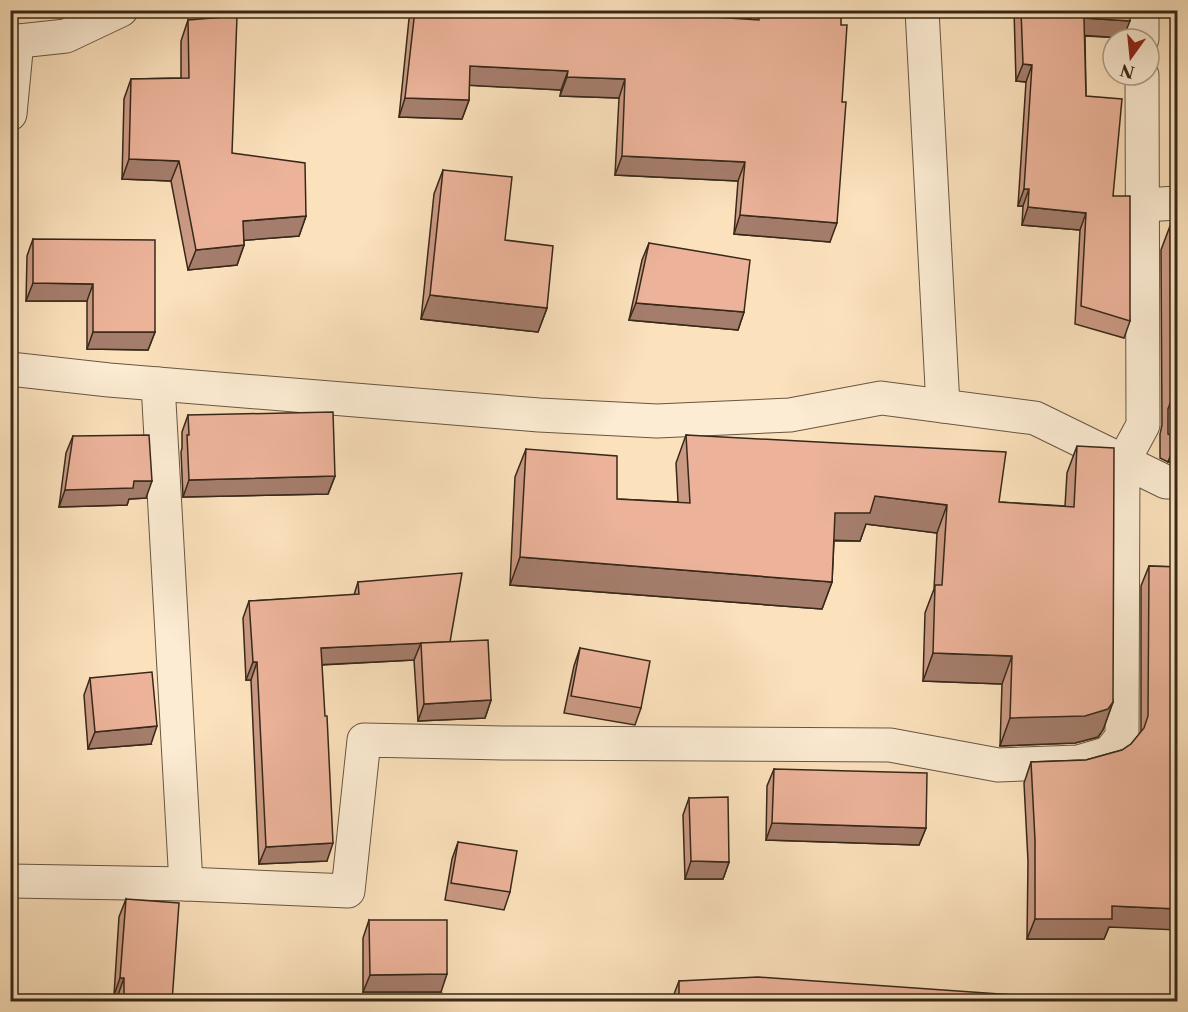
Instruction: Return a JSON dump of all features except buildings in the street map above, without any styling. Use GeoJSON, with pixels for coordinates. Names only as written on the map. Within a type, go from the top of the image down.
{"type":"FeatureCollection","features":[{"type":"Feature","properties":{"kind":"street"},"geometry":{"type":"LineString","coordinates":[[10,114],[14,42],[66,36],[121,10]]}},
{"type":"Feature","properties":{"kind":"street"},"geometry":{"type":"LineString","coordinates":[[922,10],[943,406]]}},
{"type":"Feature","properties":{"kind":"street"},"geometry":{"type":"LineString","coordinates":[[1142,10],[1142,27]]}},
{"type":"Feature","properties":{"kind":"street"},"geometry":{"type":"LineString","coordinates":[[10,881],[186,884],[348,891],[364,740],[890,745],[998,765],[1078,762],[1109,753],[1122,737],[1123,462],[1143,425],[1142,87]]}},
{"type":"Feature","properties":{"kind":"street"},"geometry":{"type":"LineString","coordinates":[[1143,205],[1178,203]]}},
{"type":"Feature","properties":{"kind":"street"},"geometry":{"type":"LineString","coordinates":[[10,369],[158,384],[539,415],[657,421],[790,415],[880,398],[1035,418],[1166,482],[1178,482]]}},
{"type":"Feature","properties":{"kind":"street"},"geometry":{"type":"LineString","coordinates":[[158,384],[186,884]]}}]}
